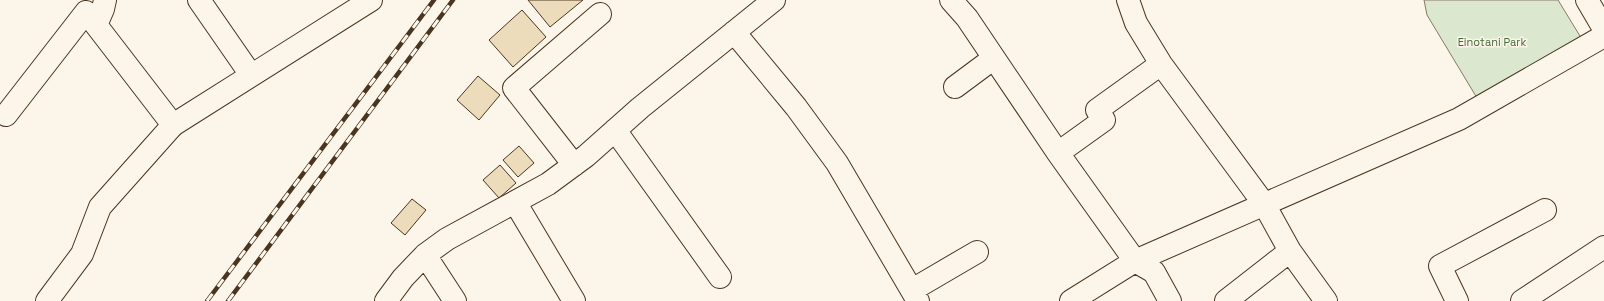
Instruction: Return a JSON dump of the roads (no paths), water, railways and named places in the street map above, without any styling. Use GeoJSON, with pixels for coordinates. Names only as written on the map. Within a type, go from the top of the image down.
{"type":"FeatureCollection","features":[{"type":"Feature","properties":{"kind":"street"},"geometry":{"type":"LineString","coordinates":[[96,26],[105,0]]}},
{"type":"Feature","properties":{"kind":"street"},"geometry":{"type":"LineString","coordinates":[[200,0],[251,75]]}},
{"type":"Feature","properties":{"kind":"street"},"geometry":{"type":"LineString","coordinates":[[47,301],[82,254],[100,207],[173,125],[370,0]]}},
{"type":"Feature","properties":{"kind":"street"},"geometry":{"type":"LineString","coordinates":[[386,301],[403,278],[425,255],[447,239],[548,184],[586,156],[640,108],[774,0]]}},
{"type":"Feature","properties":{"kind":"street"},"geometry":{"type":"LineString","coordinates":[[1128,0],[1136,23],[1161,64],[1264,204],[1290,251],[1326,301]]}},
{"type":"Feature","properties":{"kind":"street"},"geometry":{"type":"LineString","coordinates":[[1587,0],[1604,29]]}},
{"type":"Feature","properties":{"kind":"street"},"geometry":{"type":"LineString","coordinates":[[958,2],[967,18],[1058,153],[1135,261],[1154,272],[1170,301]]}},
{"type":"Feature","properties":{"kind":"street"},"geometry":{"type":"LineString","coordinates":[[6,115],[86,12],[173,125]]}},
{"type":"Feature","properties":{"kind":"street"},"geometry":{"type":"LineString","coordinates":[[574,165],[514,88],[600,14]]}},
{"type":"Feature","properties":{"kind":"street"},"geometry":{"type":"LineString","coordinates":[[734,32],[796,107],[837,163],[915,296],[977,252]]}},
{"type":"Feature","properties":{"kind":"street"},"geometry":{"type":"LineString","coordinates":[[1071,301],[1135,261],[1459,119],[1604,36]]}},
{"type":"Feature","properties":{"kind":"street"},"geometry":{"type":"LineString","coordinates":[[955,87],[994,58]]}},
{"type":"Feature","properties":{"kind":"street"},"geometry":{"type":"LineString","coordinates":[[1058,153],[1104,120],[1097,110],[1161,64]]}},
{"type":"Feature","properties":{"kind":"street"},"geometry":{"type":"LineString","coordinates":[[615,130],[720,277]]}},
{"type":"Feature","properties":{"kind":"street"},"geometry":{"type":"LineString","coordinates":[[515,202],[574,301]]}},
{"type":"Feature","properties":{"kind":"street"},"geometry":{"type":"LineString","coordinates":[[1457,301],[1440,266],[1545,210]]}},
{"type":"Feature","properties":{"kind":"street"},"geometry":{"type":"LineString","coordinates":[[1522,301],[1604,247]]}},
{"type":"Feature","properties":{"kind":"street"},"geometry":{"type":"LineString","coordinates":[[1226,301],[1290,251]]}},
{"type":"Feature","properties":{"kind":"street"},"geometry":{"type":"LineString","coordinates":[[425,255],[455,301]]}},
{"type":"Feature","properties":{"kind":"railway"},"geometry":{"type":"LineString","coordinates":[[207,301],[434,0]]}},
{"type":"Feature","properties":{"kind":"railway"},"geometry":{"type":"LineString","coordinates":[[228,301],[453,0]]}},
{"type":"Feature","properties":{"kind":"park label","name":"Einotani Park"},"geometry":{"type":"Point","coordinates":[1492,42]}}]}
